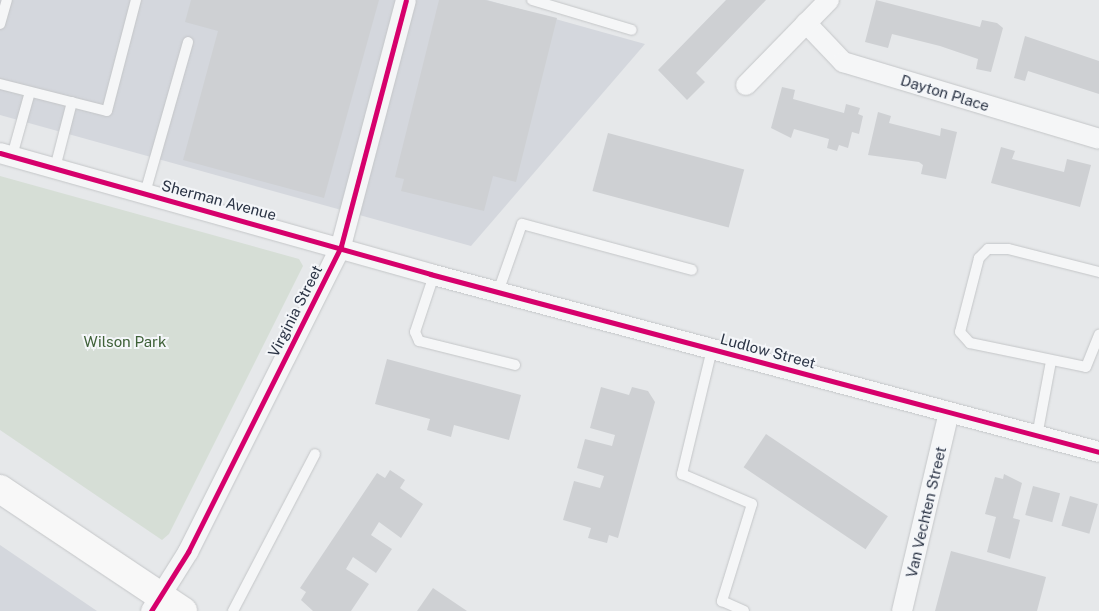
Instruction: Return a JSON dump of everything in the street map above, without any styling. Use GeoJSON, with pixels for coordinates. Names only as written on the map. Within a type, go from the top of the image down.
{"type":"FeatureCollection","features":[{"type":"Feature","properties":{"kind":"main road"},"geometry":{"type":"LineString","coordinates":[[0,488],[114,567],[166,607]]}},
{"type":"Feature","properties":{"kind":"street","name":"Virginia Street"},"geometry":{"type":"LineString","coordinates":[[166,607],[341,246],[406,0]]}},
{"type":"Feature","properties":{"kind":"street"},"geometry":{"type":"LineString","coordinates":[[746,85],[829,0]]}},
{"type":"Feature","properties":{"kind":"street","name":"Dayton Place"},"geometry":{"type":"LineString","coordinates":[[806,23],[843,62],[1099,139]]}},
{"type":"Feature","properties":{"kind":"street","name":"Sherman Avenue"},"geometry":{"type":"LineString","coordinates":[[6,154],[341,246],[432,274]]}},
{"type":"Feature","properties":{"kind":"street","name":"Ludlow Street"},"geometry":{"type":"LineString","coordinates":[[432,274],[1099,452]]}},
{"type":"Feature","properties":{"kind":"street","name":"Van Vechten Street"},"geometry":{"type":"LineString","coordinates":[[902,611],[949,412]]}},
{"type":"Feature","properties":{"kind":"lane"},"geometry":{"type":"LineString","coordinates":[[0,24],[7,0]]}},
{"type":"Feature","properties":{"kind":"lane"},"geometry":{"type":"LineString","coordinates":[[0,84],[107,112],[136,0]]}},
{"type":"Feature","properties":{"kind":"lane"},"geometry":{"type":"LineString","coordinates":[[532,0],[632,30]]}},
{"type":"Feature","properties":{"kind":"lane"},"geometry":{"type":"LineString","coordinates":[[145,193],[188,42]]}},
{"type":"Feature","properties":{"kind":"lane"},"geometry":{"type":"LineString","coordinates":[[6,154],[30,92]]}},
{"type":"Feature","properties":{"kind":"lane"},"geometry":{"type":"LineString","coordinates":[[55,168],[72,102]]}},
{"type":"Feature","properties":{"kind":"lane"},"geometry":{"type":"LineString","coordinates":[[498,292],[522,224],[692,270]]}},
{"type":"Feature","properties":{"kind":"lane"},"geometry":{"type":"LineString","coordinates":[[1099,272],[1008,250],[988,249],[979,258],[960,332],[970,343],[1086,367],[1099,334]]}},
{"type":"Feature","properties":{"kind":"lane"},"geometry":{"type":"LineString","coordinates":[[432,274],[415,332],[419,341],[515,364]]}},
{"type":"Feature","properties":{"kind":"lane"},"geometry":{"type":"LineString","coordinates":[[712,349],[682,474],[752,504],[722,600],[744,611]]}},
{"type":"Feature","properties":{"kind":"lane"},"geometry":{"type":"LineString","coordinates":[[1037,436],[1051,361]]}},
{"type":"Feature","properties":{"kind":"lane"},"geometry":{"type":"LineString","coordinates":[[233,611],[315,454]]}},
{"type":"Feature","properties":{"kind":"shaded area"},"geometry":{"type":"Polygon","coordinates":[[[0,0],[487,0],[645,44],[471,246],[0,115],[0,0]]]}},
{"type":"Feature","properties":{"kind":"shaded area"},"geometry":{"type":"Polygon","coordinates":[[[0,545],[97,611],[0,611],[0,545]]]}},
{"type":"Feature","properties":{"kind":"green space","name":"Wilson Park"},"geometry":{"type":"Polygon","coordinates":[[[0,176],[299,259],[303,266],[169,534],[162,540],[0,430],[0,176]]]}},
{"type":"Feature","properties":{"kind":"building"},"geometry":{"type":"Polygon","coordinates":[[[191,0],[379,0],[324,198],[183,160],[218,31],[185,22],[191,0]]]}},
{"type":"Feature","properties":{"kind":"building"},"geometry":{"type":"Polygon","coordinates":[[[439,0],[485,0],[557,18],[516,182],[493,176],[484,211],[401,191],[404,179],[395,177],[439,0]]]}},
{"type":"Feature","properties":{"kind":"building"},"geometry":{"type":"Polygon","coordinates":[[[726,0],[766,0],[696,73],[705,82],[687,100],[658,70],[726,0]]]}},
{"type":"Feature","properties":{"kind":"building"},"geometry":{"type":"Polygon","coordinates":[[[876,0],[980,27],[982,20],[997,23],[1003,28],[991,72],[976,69],[978,59],[940,46],[892,34],[888,48],[865,42],[876,0]]]}},
{"type":"Feature","properties":{"kind":"building"},"geometry":{"type":"Polygon","coordinates":[[[1025,36],[1099,61],[1099,94],[1028,71],[1025,81],[1014,78],[1025,36]]]}},
{"type":"Feature","properties":{"kind":"building"},"geometry":{"type":"Polygon","coordinates":[[[782,87],[795,90],[793,99],[844,113],[846,104],[860,108],[858,114],[863,116],[859,134],[852,132],[848,148],[839,145],[837,151],[827,148],[829,139],[794,129],[791,138],[771,128],[782,87]]]}},
{"type":"Feature","properties":{"kind":"building"},"geometry":{"type":"Polygon","coordinates":[[[878,112],[891,116],[889,123],[940,136],[941,128],[957,132],[946,179],[921,174],[923,165],[919,162],[868,155],[878,112]]]}},
{"type":"Feature","properties":{"kind":"building"},"geometry":{"type":"Polygon","coordinates":[[[608,133],[744,169],[729,227],[592,191],[608,133]]]}},
{"type":"Feature","properties":{"kind":"building"},"geometry":{"type":"Polygon","coordinates":[[[1001,147],[1015,151],[1012,159],[1064,172],[1067,159],[1091,165],[1080,207],[991,183],[1001,147]]]}},
{"type":"Feature","properties":{"kind":"building"},"geometry":{"type":"Polygon","coordinates":[[[387,359],[521,395],[509,440],[454,425],[451,437],[427,430],[430,419],[375,404],[387,359]]]}},
{"type":"Feature","properties":{"kind":"building"},"geometry":{"type":"Polygon","coordinates":[[[601,387],[629,395],[632,387],[648,391],[655,402],[618,538],[609,535],[607,543],[588,538],[591,528],[563,520],[574,481],[600,488],[604,476],[577,468],[585,439],[612,446],[615,435],[590,428],[601,387]]]}},
{"type":"Feature","properties":{"kind":"building"},"geometry":{"type":"Polygon","coordinates":[[[766,434],[888,516],[866,549],[744,467],[766,434]]]}},
{"type":"Feature","properties":{"kind":"building"},"geometry":{"type":"Polygon","coordinates":[[[390,470],[405,480],[400,488],[423,504],[401,538],[379,522],[371,535],[392,549],[376,573],[353,557],[346,569],[369,584],[351,611],[313,611],[301,600],[306,592],[300,588],[377,473],[385,478],[390,470]]]}},
{"type":"Feature","properties":{"kind":"building"},"geometry":{"type":"Polygon","coordinates":[[[1004,474],[1022,483],[1013,518],[1020,520],[1010,559],[987,552],[996,517],[985,514],[995,477],[1003,479],[1004,474]]]}},
{"type":"Feature","properties":{"kind":"building"},"geometry":{"type":"Polygon","coordinates":[[[1033,486],[1060,493],[1052,522],[1025,515],[1033,486]]]}},
{"type":"Feature","properties":{"kind":"building"},"geometry":{"type":"Polygon","coordinates":[[[1070,496],[1098,504],[1089,534],[1061,526],[1070,496]]]}},
{"type":"Feature","properties":{"kind":"building"},"geometry":{"type":"Polygon","coordinates":[[[951,551],[1046,577],[1037,611],[935,611],[951,551]]]}},
{"type":"Feature","properties":{"kind":"building"},"geometry":{"type":"Polygon","coordinates":[[[433,588],[467,611],[417,611],[433,588]]]}},
{"type":"Feature","properties":{"kind":"cycle path"},"geometry":{"type":"LineString","coordinates":[[151,611],[188,552],[341,246],[406,0]]}},
{"type":"Feature","properties":{"kind":"cycle path"},"geometry":{"type":"LineString","coordinates":[[0,153],[430,274],[1099,452]]}}]}
